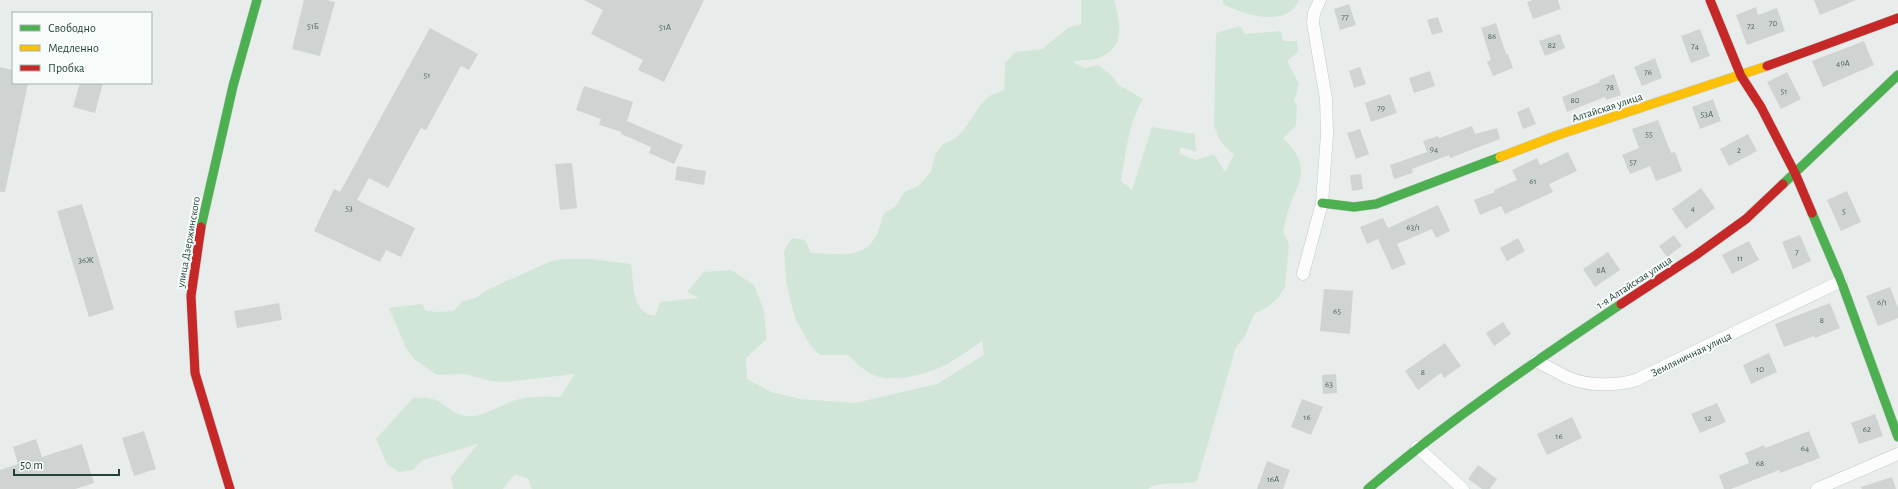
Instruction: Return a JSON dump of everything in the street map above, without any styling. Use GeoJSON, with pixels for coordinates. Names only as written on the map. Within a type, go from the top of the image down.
{"type":"FeatureCollection","features":[{"type":"Feature","properties":{"kind":"street","name":"улица Дзержинского"},"geometry":{"type":"LineString","coordinates":[[230,489],[195,373],[191,296],[205,210],[233,86],[257,0]]}},
{"type":"Feature","properties":{"kind":"street"},"geometry":{"type":"LineString","coordinates":[[1303,274],[1322,203],[1326,99],[1313,23],[1314,13],[1320,0]]}},
{"type":"Feature","properties":{"kind":"street"},"geometry":{"type":"LineString","coordinates":[[1710,0],[1741,76],[1761,107],[1795,173],[1841,281],[1898,438]]}},
{"type":"Feature","properties":{"kind":"street","name":"Алтайская улица"},"geometry":{"type":"LineString","coordinates":[[1322,203],[1354,207],[1376,204],[1558,135],[1741,76],[1898,18]]}},
{"type":"Feature","properties":{"kind":"street","name":"1-я Алтайская улица"},"geometry":{"type":"LineString","coordinates":[[1368,489],[1417,447],[1536,361],[1746,219],[1898,75]]}},
{"type":"Feature","properties":{"kind":"street","name":"Земляничная улица"},"geometry":{"type":"LineString","coordinates":[[1536,361],[1570,379],[1582,382],[1626,383],[1636,380],[1841,281]]}},
{"type":"Feature","properties":{"kind":"street"},"geometry":{"type":"LineString","coordinates":[[1417,447],[1463,489]]}},
{"type":"Feature","properties":{"kind":"street"},"geometry":{"type":"LineString","coordinates":[[1817,489],[1898,454]]}},
{"type":"Feature","properties":{"kind":"green space"},"geometry":{"type":"Polygon","coordinates":[[[1081,0],[1114,0],[1118,17],[1119,33],[1118,40],[1109,52],[1101,57],[1091,60],[1073,62],[1085,68],[1098,65],[1110,74],[1119,85],[1143,99],[1134,118],[1131,129],[1121,181],[1132,190],[1152,127],[1195,134],[1196,152],[1180,147],[1180,154],[1196,160],[1214,154],[1225,172],[1234,154],[1226,148],[1221,141],[1214,125],[1216,33],[1240,26],[1245,34],[1281,31],[1283,41],[1297,41],[1298,52],[1287,61],[1299,84],[1294,102],[1297,104],[1296,126],[1283,138],[1297,156],[1301,172],[1300,180],[1288,211],[1283,232],[1289,244],[1285,287],[1277,299],[1266,308],[1254,314],[1245,336],[1236,347],[1197,481],[1164,484],[1152,486],[1148,489],[532,489],[528,479],[515,474],[503,489],[453,489],[451,477],[478,444],[423,460],[413,470],[399,472],[387,464],[376,439],[413,398],[432,399],[459,414],[474,416],[520,399],[535,397],[560,397],[575,374],[505,382],[491,381],[465,374],[437,375],[414,359],[406,348],[389,308],[422,304],[426,311],[453,311],[463,301],[476,298],[487,290],[549,262],[563,259],[591,259],[631,264],[635,296],[638,303],[647,314],[655,316],[660,302],[699,298],[687,292],[704,272],[731,270],[754,285],[764,311],[767,339],[746,358],[747,379],[771,392],[800,399],[855,403],[937,384],[984,355],[982,341],[953,361],[931,371],[909,377],[887,378],[869,373],[848,355],[820,355],[810,345],[796,320],[786,280],[784,251],[792,238],[805,240],[811,253],[846,254],[854,253],[869,246],[877,233],[884,213],[896,206],[904,192],[918,186],[931,172],[935,155],[943,144],[956,138],[965,128],[981,104],[991,95],[1004,90],[1005,63],[1015,52],[1042,49],[1068,28],[1081,24],[1081,0]]]}},
{"type":"Feature","properties":{"kind":"green space"},"geometry":{"type":"Polygon","coordinates":[[[1223,0],[1299,0],[1293,9],[1285,14],[1276,17],[1267,17],[1239,11],[1223,4],[1223,0]]]}},
{"type":"Feature","properties":{"kind":"building"},"geometry":{"type":"Polygon","coordinates":[[[304,0],[326,0],[335,2],[320,56],[292,49],[304,0]]]}},
{"type":"Feature","properties":{"kind":"building"},"geometry":{"type":"Polygon","coordinates":[[[584,0],[704,0],[664,82],[638,70],[643,60],[591,34],[603,10],[584,0]]]}},
{"type":"Feature","properties":{"kind":"building"},"geometry":{"type":"Polygon","coordinates":[[[1533,0],[1558,0],[1561,9],[1533,19],[1527,2],[1533,0]]]}},
{"type":"Feature","properties":{"kind":"building"},"geometry":{"type":"Polygon","coordinates":[[[1814,0],[1856,0],[1820,15],[1814,0]]]}},
{"type":"Feature","properties":{"kind":"building"},"geometry":{"type":"Polygon","coordinates":[[[1349,4],[1356,25],[1340,30],[1334,9],[1349,4]]]}},
{"type":"Feature","properties":{"kind":"building"},"geometry":{"type":"Polygon","coordinates":[[[1756,7],[1758,15],[1777,8],[1785,31],[1747,45],[1736,15],[1756,7]]]}},
{"type":"Feature","properties":{"kind":"building"},"geometry":{"type":"Polygon","coordinates":[[[1438,17],[1443,32],[1432,35],[1427,20],[1438,17]]]}},
{"type":"Feature","properties":{"kind":"building"},"geometry":{"type":"Polygon","coordinates":[[[1496,23],[1506,54],[1508,54],[1513,68],[1493,76],[1487,62],[1491,60],[1481,28],[1496,23]]]}},
{"type":"Feature","properties":{"kind":"building"},"geometry":{"type":"Polygon","coordinates":[[[430,28],[478,54],[469,70],[461,66],[426,130],[421,128],[388,188],[369,178],[357,200],[415,228],[401,257],[386,250],[380,262],[314,231],[334,189],[340,192],[430,28]]]}},
{"type":"Feature","properties":{"kind":"building"},"geometry":{"type":"Polygon","coordinates":[[[1700,29],[1710,56],[1691,63],[1681,36],[1700,29]]]}},
{"type":"Feature","properties":{"kind":"building"},"geometry":{"type":"Polygon","coordinates":[[[1560,34],[1565,48],[1545,56],[1539,41],[1560,34]]]}},
{"type":"Feature","properties":{"kind":"building"},"geometry":{"type":"Polygon","coordinates":[[[1864,41],[1874,65],[1823,87],[1812,61],[1864,41]]]}},
{"type":"Feature","properties":{"kind":"building"},"geometry":{"type":"Polygon","coordinates":[[[1655,58],[1662,78],[1642,86],[1634,67],[1655,58]]]}},
{"type":"Feature","properties":{"kind":"building"},"geometry":{"type":"Polygon","coordinates":[[[0,67],[12,70],[12,84],[28,84],[5,192],[0,192],[0,67]]]}},
{"type":"Feature","properties":{"kind":"building"},"geometry":{"type":"Polygon","coordinates":[[[1360,67],[1366,84],[1354,88],[1349,71],[1360,67]]]}},
{"type":"Feature","properties":{"kind":"building"},"geometry":{"type":"Polygon","coordinates":[[[1430,71],[1435,86],[1414,93],[1409,78],[1430,71]]]}},
{"type":"Feature","properties":{"kind":"building"},"geometry":{"type":"Polygon","coordinates":[[[1787,72],[1801,99],[1781,109],[1767,82],[1787,72]]]}},
{"type":"Feature","properties":{"kind":"building"},"geometry":{"type":"Polygon","coordinates":[[[1614,74],[1621,95],[1606,100],[1605,97],[1567,112],[1562,97],[1600,82],[1599,80],[1614,74]]]}},
{"type":"Feature","properties":{"kind":"building"},"geometry":{"type":"Polygon","coordinates":[[[80,84],[103,84],[95,113],[73,107],[80,84]]]}},
{"type":"Feature","properties":{"kind":"building"},"geometry":{"type":"Polygon","coordinates":[[[584,86],[633,102],[627,121],[683,145],[674,164],[649,153],[651,147],[621,134],[622,132],[599,125],[601,119],[576,110],[584,86]]]}},
{"type":"Feature","properties":{"kind":"building"},"geometry":{"type":"Polygon","coordinates":[[[1390,94],[1397,113],[1371,122],[1365,103],[1390,94]]]}},
{"type":"Feature","properties":{"kind":"building"},"geometry":{"type":"Polygon","coordinates":[[[1713,99],[1721,121],[1700,129],[1692,107],[1713,99]]]}},
{"type":"Feature","properties":{"kind":"building"},"geometry":{"type":"Polygon","coordinates":[[[1529,107],[1536,124],[1523,129],[1517,112],[1529,107]]]}},
{"type":"Feature","properties":{"kind":"building"},"geometry":{"type":"Polygon","coordinates":[[[1658,120],[1671,153],[1675,152],[1682,171],[1656,181],[1650,166],[1630,174],[1622,155],[1639,148],[1632,129],[1658,120]]]}},
{"type":"Feature","properties":{"kind":"building"},"geometry":{"type":"Polygon","coordinates":[[[1472,126],[1475,134],[1497,128],[1500,139],[1450,158],[1449,155],[1412,169],[1413,173],[1394,179],[1390,165],[1427,152],[1423,141],[1438,136],[1439,138],[1472,126]]]}},
{"type":"Feature","properties":{"kind":"building"},"geometry":{"type":"Polygon","coordinates":[[[1360,129],[1369,154],[1356,159],[1347,133],[1360,129]]]}},
{"type":"Feature","properties":{"kind":"building"},"geometry":{"type":"Polygon","coordinates":[[[1748,134],[1757,151],[1729,166],[1720,149],[1748,134]]]}},
{"type":"Feature","properties":{"kind":"building"},"geometry":{"type":"Polygon","coordinates":[[[1568,152],[1577,171],[1549,184],[1553,192],[1505,214],[1501,206],[1480,215],[1474,200],[1495,192],[1494,190],[1517,180],[1512,170],[1537,158],[1540,165],[1568,152]]]}},
{"type":"Feature","properties":{"kind":"building"},"geometry":{"type":"Polygon","coordinates":[[[572,163],[577,208],[560,210],[555,164],[572,163]]]}},
{"type":"Feature","properties":{"kind":"building"},"geometry":{"type":"Polygon","coordinates":[[[677,166],[706,171],[704,185],[675,180],[677,166]]]}},
{"type":"Feature","properties":{"kind":"building"},"geometry":{"type":"Polygon","coordinates":[[[1361,174],[1363,189],[1352,191],[1350,175],[1361,174]]]}},
{"type":"Feature","properties":{"kind":"building"},"geometry":{"type":"Polygon","coordinates":[[[1701,188],[1715,208],[1686,229],[1672,209],[1701,188]]]}},
{"type":"Feature","properties":{"kind":"building"},"geometry":{"type":"Polygon","coordinates":[[[1847,191],[1861,222],[1841,231],[1827,200],[1847,191]]]}},
{"type":"Feature","properties":{"kind":"building"},"geometry":{"type":"Polygon","coordinates":[[[82,204],[114,309],[89,317],[57,211],[82,204]]]}},
{"type":"Feature","properties":{"kind":"building"},"geometry":{"type":"Polygon","coordinates":[[[1438,205],[1450,231],[1436,238],[1432,229],[1397,244],[1406,264],[1392,270],[1378,239],[1367,244],[1360,227],[1383,218],[1388,228],[1438,205]]]}},
{"type":"Feature","properties":{"kind":"building"},"geometry":{"type":"Polygon","coordinates":[[[1674,235],[1682,246],[1667,257],[1659,246],[1674,235]]]}},
{"type":"Feature","properties":{"kind":"building"},"geometry":{"type":"Polygon","coordinates":[[[1800,235],[1811,261],[1793,269],[1782,242],[1800,235]]]}},
{"type":"Feature","properties":{"kind":"building"},"geometry":{"type":"Polygon","coordinates":[[[1518,238],[1525,251],[1507,261],[1500,248],[1518,238]]]}},
{"type":"Feature","properties":{"kind":"building"},"geometry":{"type":"Polygon","coordinates":[[[1749,241],[1759,260],[1732,274],[1722,255],[1749,241]]]}},
{"type":"Feature","properties":{"kind":"building"},"geometry":{"type":"Polygon","coordinates":[[[1608,252],[1620,270],[1595,287],[1583,269],[1608,252]]]}},
{"type":"Feature","properties":{"kind":"building"},"geometry":{"type":"Polygon","coordinates":[[[1890,287],[1898,308],[1898,318],[1878,326],[1866,296],[1890,287]]]}},
{"type":"Feature","properties":{"kind":"building"},"geometry":{"type":"Polygon","coordinates":[[[1324,289],[1353,291],[1350,334],[1320,331],[1324,289]]]}},
{"type":"Feature","properties":{"kind":"building"},"geometry":{"type":"Polygon","coordinates":[[[279,303],[282,320],[237,328],[234,311],[279,303]]]}},
{"type":"Feature","properties":{"kind":"building"},"geometry":{"type":"Polygon","coordinates":[[[1830,303],[1840,328],[1815,338],[1814,336],[1784,347],[1775,324],[1830,303]]]}},
{"type":"Feature","properties":{"kind":"building"},"geometry":{"type":"Polygon","coordinates":[[[1503,322],[1511,334],[1494,346],[1486,333],[1503,322]]]}},
{"type":"Feature","properties":{"kind":"building"},"geometry":{"type":"Polygon","coordinates":[[[1445,343],[1461,366],[1444,378],[1441,373],[1418,390],[1405,371],[1445,343]]]}},
{"type":"Feature","properties":{"kind":"building"},"geometry":{"type":"Polygon","coordinates":[[[1769,353],[1777,372],[1751,384],[1743,365],[1769,353]]]}},
{"type":"Feature","properties":{"kind":"building"},"geometry":{"type":"Polygon","coordinates":[[[1336,374],[1337,393],[1323,394],[1322,375],[1336,374]]]}},
{"type":"Feature","properties":{"kind":"building"},"geometry":{"type":"Polygon","coordinates":[[[1302,399],[1323,407],[1311,435],[1291,427],[1302,399]]]}},
{"type":"Feature","properties":{"kind":"building"},"geometry":{"type":"Polygon","coordinates":[[[1717,403],[1726,422],[1700,433],[1691,414],[1717,403]]]}},
{"type":"Feature","properties":{"kind":"building"},"geometry":{"type":"Polygon","coordinates":[[[1875,414],[1883,436],[1859,444],[1851,423],[1875,414]]]}},
{"type":"Feature","properties":{"kind":"building"},"geometry":{"type":"Polygon","coordinates":[[[1572,417],[1582,438],[1547,455],[1537,434],[1572,417]]]}},
{"type":"Feature","properties":{"kind":"building"},"geometry":{"type":"Polygon","coordinates":[[[144,431],[156,469],[134,476],[122,438],[144,431]]]}},
{"type":"Feature","properties":{"kind":"building"},"geometry":{"type":"Polygon","coordinates":[[[1809,431],[1820,458],[1780,473],[1779,470],[1731,489],[1724,489],[1719,475],[1749,463],[1745,453],[1764,445],[1765,448],[1809,431]]]}},
{"type":"Feature","properties":{"kind":"building"},"geometry":{"type":"Polygon","coordinates":[[[36,439],[42,457],[82,444],[94,483],[75,489],[0,489],[0,470],[18,464],[13,447],[36,439]]]}},
{"type":"Feature","properties":{"kind":"building"},"geometry":{"type":"Polygon","coordinates":[[[1267,461],[1290,470],[1283,489],[1257,489],[1267,461]]]}},
{"type":"Feature","properties":{"kind":"building"},"geometry":{"type":"Polygon","coordinates":[[[1478,465],[1497,479],[1490,489],[1482,489],[1468,479],[1478,465]]]}},
{"type":"Feature","properties":{"kind":"building"},"geometry":{"type":"Polygon","coordinates":[[[1892,477],[1896,489],[1862,489],[1861,487],[1892,477]]]}},
{"type":"Feature","properties":{"kind":"traffic: fast"},"geometry":{"type":"LineString","coordinates":[[201,227],[233,86],[257,0]]}},
{"type":"Feature","properties":{"kind":"traffic: fast"},"geometry":{"type":"LineString","coordinates":[[1783,184],[1898,75]]}},
{"type":"Feature","properties":{"kind":"traffic: fast"},"geometry":{"type":"LineString","coordinates":[[1322,203],[1354,207],[1376,204],[1500,157]]}},
{"type":"Feature","properties":{"kind":"traffic: fast"},"geometry":{"type":"LineString","coordinates":[[1812,213],[1841,281],[1898,437]]}},
{"type":"Feature","properties":{"kind":"traffic: fast"},"geometry":{"type":"LineString","coordinates":[[1368,489],[1460,416],[1621,304]]}},
{"type":"Feature","properties":{"kind":"traffic: slow"},"geometry":{"type":"LineString","coordinates":[[1500,157],[1558,135],[1767,66]]}},
{"type":"Feature","properties":{"kind":"traffic: jam"},"geometry":{"type":"LineString","coordinates":[[1710,0],[1741,76],[1761,107],[1795,173],[1812,213]]}},
{"type":"Feature","properties":{"kind":"traffic: jam"},"geometry":{"type":"LineString","coordinates":[[1767,66],[1898,18]]}},
{"type":"Feature","properties":{"kind":"traffic: jam"},"geometry":{"type":"LineString","coordinates":[[1621,304],[1696,255],[1746,219],[1783,184]]}},
{"type":"Feature","properties":{"kind":"traffic: jam"},"geometry":{"type":"LineString","coordinates":[[201,227],[191,296],[195,373],[230,489]]}}]}
